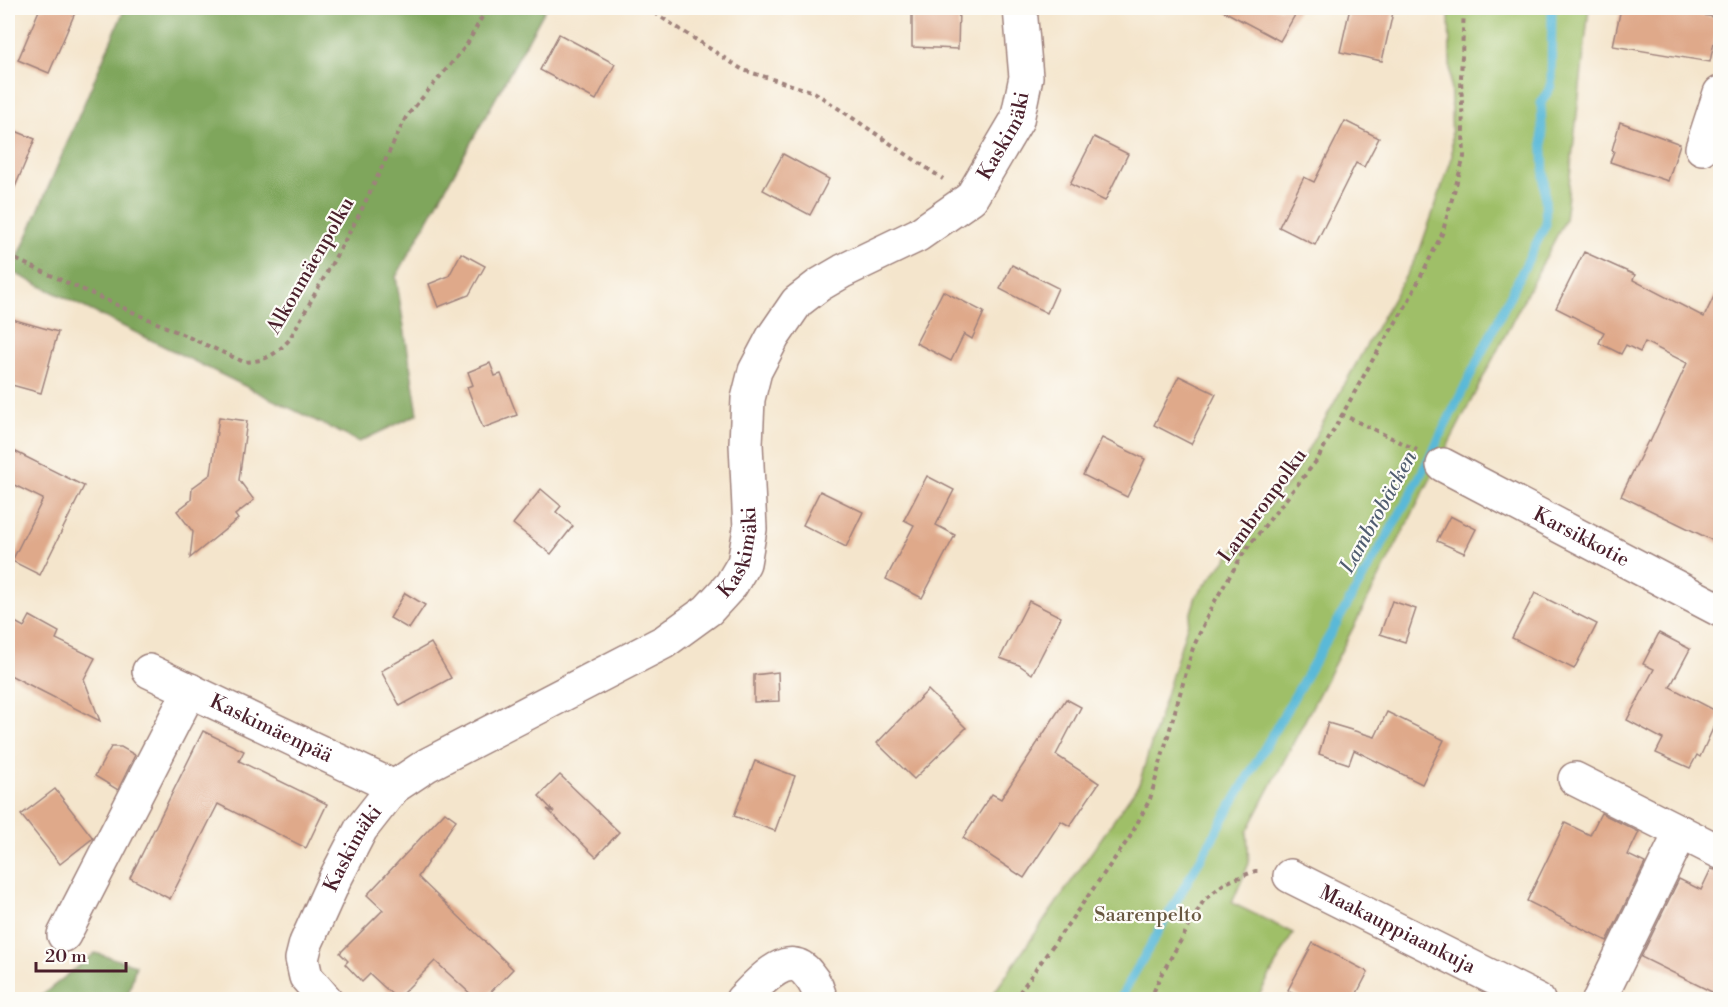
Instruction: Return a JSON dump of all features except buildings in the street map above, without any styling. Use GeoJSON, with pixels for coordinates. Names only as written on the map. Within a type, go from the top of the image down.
{"type":"FeatureCollection","features":[{"type":"Feature","properties":{"kind":"street","name":"Kaskimäki"},"geometry":{"type":"LineString","coordinates":[[326,999],[306,977],[302,959],[306,943],[361,829],[394,787],[427,765],[664,642],[708,610],[731,585],[744,562],[750,529],[746,444],[748,399],[755,371],[773,337],[797,302],[819,285],[843,271],[918,235],[971,198],[1017,120],[1026,77],[1020,8]]}},
{"type":"Feature","properties":{"kind":"street"},"geometry":{"type":"LineString","coordinates":[[1702,148],[1720,93]]}},
{"type":"Feature","properties":{"kind":"street","name":"Karsikkotie"},"geometry":{"type":"LineString","coordinates":[[1443,465],[1720,610]]}},
{"type":"Feature","properties":{"kind":"street","name":"Kaskimäenpää"},"geometry":{"type":"LineString","coordinates":[[149,671],[394,787]]}},
{"type":"Feature","properties":{"kind":"street"},"geometry":{"type":"LineString","coordinates":[[64,935],[190,690]]}},
{"type":"Feature","properties":{"kind":"street"},"geometry":{"type":"LineString","coordinates":[[1575,779],[1720,852]]}},
{"type":"Feature","properties":{"kind":"street"},"geometry":{"type":"LineString","coordinates":[[1599,999],[1681,832]]}},
{"type":"Feature","properties":{"kind":"street","name":"Maakauppiaankuja"},"geometry":{"type":"LineString","coordinates":[[1290,876],[1538,999]]}},
{"type":"Feature","properties":{"kind":"street"},"geometry":{"type":"LineString","coordinates":[[742,999],[770,973],[783,966],[795,966],[805,970],[816,984],[820,999]]}},
{"type":"Feature","properties":{"kind":"path","name":"Alkonmäenpolku"},"geometry":{"type":"LineString","coordinates":[[8,256],[244,362],[260,361],[276,353],[289,340],[359,215],[406,117],[466,45],[487,8]]}},
{"type":"Feature","properties":{"kind":"path"},"geometry":{"type":"LineString","coordinates":[[647,8],[743,70],[814,92],[971,198]]}},
{"type":"Feature","properties":{"kind":"path","name":"Lambronpolku"},"geometry":{"type":"LineString","coordinates":[[1014,999],[1130,837],[1150,799],[1193,648],[1212,606],[1244,552],[1317,460],[1341,414],[1407,304],[1442,234],[1464,157],[1461,78],[1464,8]]}},
{"type":"Feature","properties":{"kind":"path"},"geometry":{"type":"LineString","coordinates":[[1341,414],[1412,447]]}},
{"type":"Feature","properties":{"kind":"path"},"geometry":{"type":"LineString","coordinates":[[1150,999],[1161,975],[1204,900],[1225,883],[1255,871],[1290,876]]}},
{"type":"Feature","properties":{"kind":"green space"},"geometry":{"type":"Polygon","coordinates":[[[125,8],[546,8],[396,277],[418,414],[359,442],[12,272],[125,8]]]}},
{"type":"Feature","properties":{"kind":"green space","name":"Saarenpelto"},"geometry":{"type":"Polygon","coordinates":[[[1449,8],[1589,8],[1565,220],[1247,832],[1249,863],[1232,903],[1293,933],[1257,999],[989,1000],[1139,784],[1196,596],[1290,481],[1419,252],[1452,158],[1449,8]]]}},
{"type":"Feature","properties":{"kind":"green space"},"geometry":{"type":"Polygon","coordinates":[[[95,953],[136,965],[127,999],[37,999],[95,953]]]}},
{"type":"Feature","properties":{"kind":"waterway","name":"Lambrobäcken"},"geometry":{"type":"LineString","coordinates":[[1119,1000],[1410,496],[1546,224],[1541,103],[1551,86],[1552,8]]}}]}
